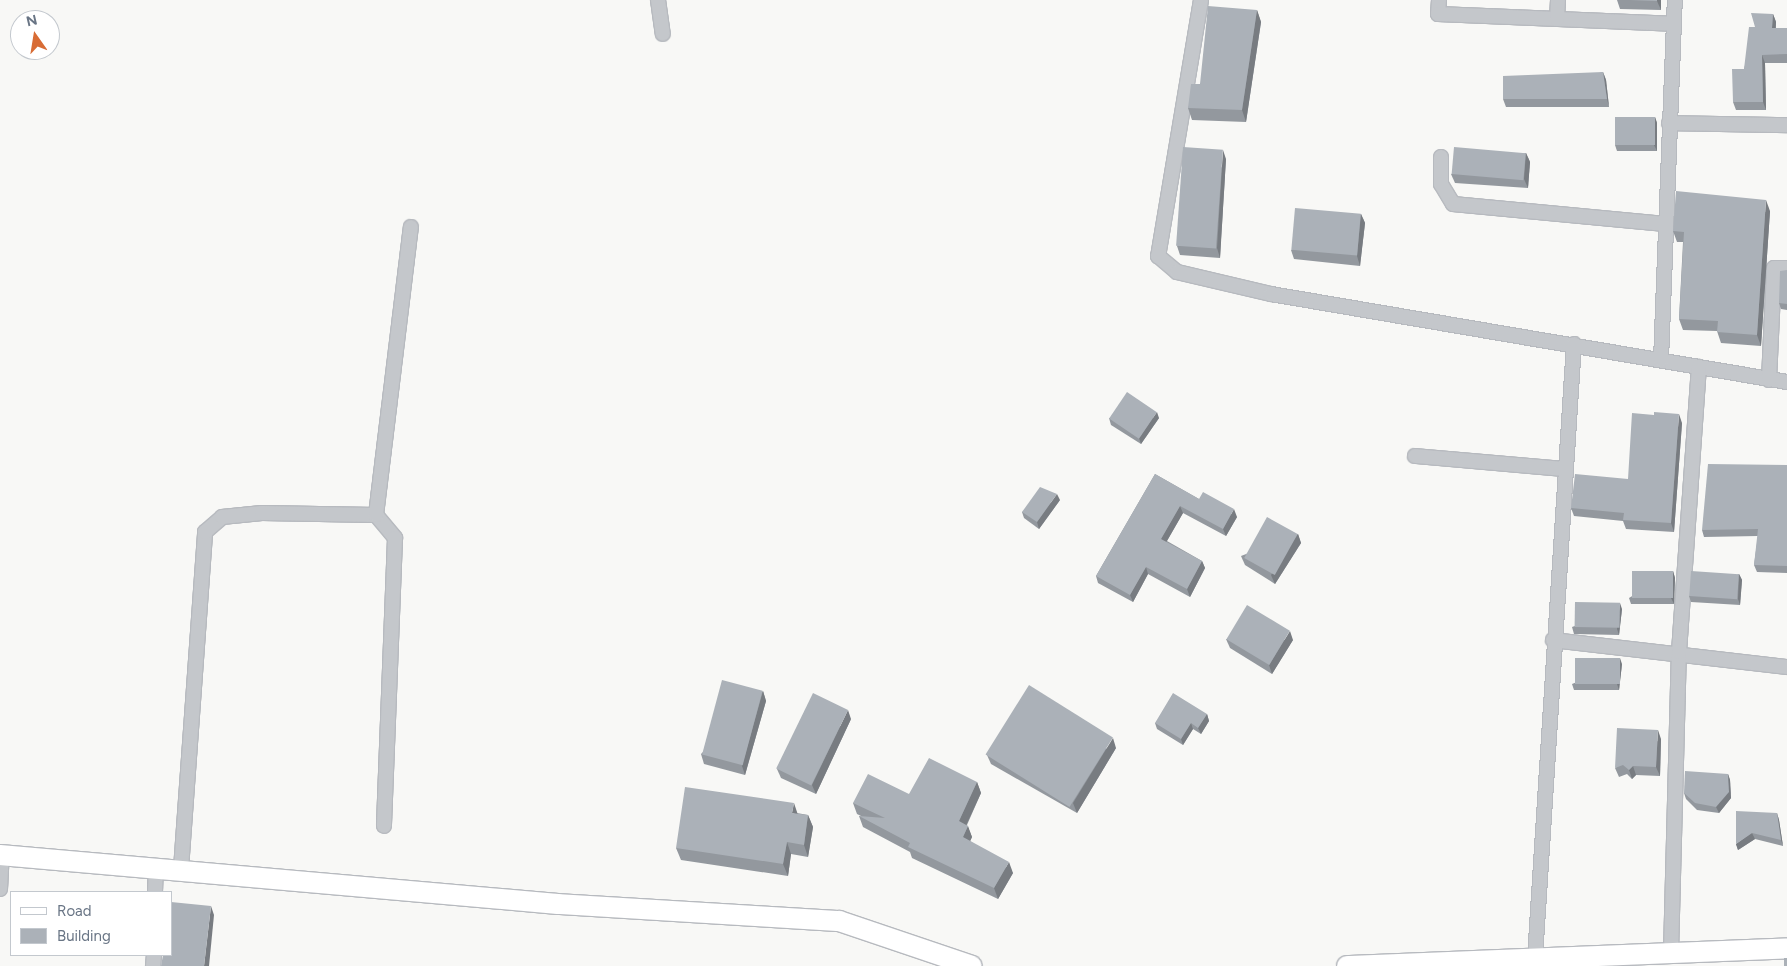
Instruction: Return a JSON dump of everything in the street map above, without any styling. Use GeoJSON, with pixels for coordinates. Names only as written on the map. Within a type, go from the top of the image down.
{"type":"FeatureCollection","features":[{"type":"Feature","properties":{"kind":"street"},"geometry":{"type":"LineString","coordinates":[[658,0],[663,34]]}},
{"type":"Feature","properties":{"kind":"street"},"geometry":{"type":"LineString","coordinates":[[1201,0],[1158,256],[1177,272],[1207,280],[1787,382]]}},
{"type":"Feature","properties":{"kind":"street"},"geometry":{"type":"LineString","coordinates":[[1439,0],[1438,14],[1672,24]]}},
{"type":"Feature","properties":{"kind":"street"},"geometry":{"type":"LineString","coordinates":[[1557,19],[1558,0]]}},
{"type":"Feature","properties":{"kind":"street"},"geometry":{"type":"LineString","coordinates":[[1661,360],[1672,24],[1675,0]]}},
{"type":"Feature","properties":{"kind":"street"},"geometry":{"type":"LineString","coordinates":[[1669,124],[1787,125]]}},
{"type":"Feature","properties":{"kind":"street"},"geometry":{"type":"LineString","coordinates":[[1441,157],[1441,184],[1453,204],[1665,224]]}},
{"type":"Feature","properties":{"kind":"street"},"geometry":{"type":"LineString","coordinates":[[384,826],[395,538],[376,515],[411,227]]}},
{"type":"Feature","properties":{"kind":"street"},"geometry":{"type":"LineString","coordinates":[[1770,380],[1774,268],[1787,268]]}},
{"type":"Feature","properties":{"kind":"street"},"geometry":{"type":"LineString","coordinates":[[1535,958],[1553,640],[1574,344]]}},
{"type":"Feature","properties":{"kind":"street"},"geometry":{"type":"LineString","coordinates":[[1671,953],[1679,652],[1699,367]]}},
{"type":"Feature","properties":{"kind":"street"},"geometry":{"type":"LineString","coordinates":[[1415,456],[1565,469]]}},
{"type":"Feature","properties":{"kind":"street"},"geometry":{"type":"LineString","coordinates":[[181,869],[205,532],[222,518],[262,513],[376,515]]}},
{"type":"Feature","properties":{"kind":"street"},"geometry":{"type":"LineString","coordinates":[[1553,640],[1679,652],[1787,667]]}},
{"type":"Feature","properties":{"kind":"street"},"geometry":{"type":"LineString","coordinates":[[0,889],[1,855],[181,869],[558,904],[839,921],[972,966]]}},
{"type":"Feature","properties":{"kind":"street"},"geometry":{"type":"LineString","coordinates":[[155,891],[156,867]]}},
{"type":"Feature","properties":{"kind":"street"},"geometry":{"type":"LineString","coordinates":[[1347,966],[1787,948]]}},
{"type":"Feature","properties":{"kind":"building"},"geometry":{"type":"Polygon","coordinates":[[[1208,6],[1257,10],[1242,110],[1188,108],[1191,84],[1200,84],[1208,6]]]}},
{"type":"Feature","properties":{"kind":"building"},"geometry":{"type":"Polygon","coordinates":[[[1751,13],[1773,14],[1772,28],[1787,28],[1787,54],[1762,55],[1763,102],[1733,102],[1732,69],[1744,69],[1749,27],[1755,27],[1751,13]]]}},
{"type":"Feature","properties":{"kind":"building"},"geometry":{"type":"Polygon","coordinates":[[[1603,72],[1607,99],[1503,99],[1503,76],[1603,72]]]}},
{"type":"Feature","properties":{"kind":"building"},"geometry":{"type":"Polygon","coordinates":[[[1615,117],[1655,117],[1655,145],[1615,145],[1615,117]]]}},
{"type":"Feature","properties":{"kind":"building"},"geometry":{"type":"Polygon","coordinates":[[[1183,147],[1223,150],[1216,249],[1176,246],[1183,147]]]}},
{"type":"Feature","properties":{"kind":"building"},"geometry":{"type":"Polygon","coordinates":[[[1454,147],[1526,153],[1523,180],[1452,174],[1454,147]]]}},
{"type":"Feature","properties":{"kind":"building"},"geometry":{"type":"Polygon","coordinates":[[[1676,191],[1766,200],[1757,335],[1717,332],[1718,321],[1679,319],[1684,232],[1673,231],[1676,191]]]}},
{"type":"Feature","properties":{"kind":"building"},"geometry":{"type":"Polygon","coordinates":[[[1295,208],[1361,214],[1357,256],[1291,250],[1295,208]]]}},
{"type":"Feature","properties":{"kind":"building"},"geometry":{"type":"Polygon","coordinates":[[[1787,270],[1787,304],[1779,303],[1780,271],[1787,270]]]}},
{"type":"Feature","properties":{"kind":"building"},"geometry":{"type":"Polygon","coordinates":[[[1127,392],[1157,412],[1139,439],[1109,419],[1127,392]]]}},
{"type":"Feature","properties":{"kind":"building"},"geometry":{"type":"Polygon","coordinates":[[[1654,412],[1679,414],[1671,523],[1623,520],[1624,513],[1571,508],[1575,474],[1628,479],[1632,413],[1654,415],[1654,412]]]}},
{"type":"Feature","properties":{"kind":"building"},"geometry":{"type":"Polygon","coordinates":[[[1708,464],[1787,465],[1787,566],[1754,565],[1758,529],[1702,530],[1708,464]]]}},
{"type":"Feature","properties":{"kind":"building"},"geometry":{"type":"Polygon","coordinates":[[[1155,474],[1199,499],[1203,492],[1234,509],[1223,529],[1180,506],[1161,539],[1202,561],[1187,589],[1146,567],[1130,595],[1096,576],[1155,474]]]}},
{"type":"Feature","properties":{"kind":"building"},"geometry":{"type":"Polygon","coordinates":[[[1040,487],[1057,494],[1037,522],[1022,512],[1040,487]]]}},
{"type":"Feature","properties":{"kind":"building"},"geometry":{"type":"Polygon","coordinates":[[[1267,517],[1298,534],[1275,575],[1244,558],[1267,517]]]}},
{"type":"Feature","properties":{"kind":"building"},"geometry":{"type":"Polygon","coordinates":[[[1632,571],[1673,571],[1673,598],[1632,598],[1632,571]]]}},
{"type":"Feature","properties":{"kind":"building"},"geometry":{"type":"Polygon","coordinates":[[[1691,571],[1739,574],[1737,599],[1689,596],[1691,571]]]}},
{"type":"Feature","properties":{"kind":"building"},"geometry":{"type":"Polygon","coordinates":[[[1575,602],[1620,603],[1620,628],[1575,627],[1575,602]]]}},
{"type":"Feature","properties":{"kind":"building"},"geometry":{"type":"Polygon","coordinates":[[[1247,605],[1290,631],[1269,665],[1226,639],[1247,605]]]}},
{"type":"Feature","properties":{"kind":"building"},"geometry":{"type":"Polygon","coordinates":[[[1575,658],[1620,658],[1620,684],[1575,684],[1575,658]]]}},
{"type":"Feature","properties":{"kind":"building"},"geometry":{"type":"Polygon","coordinates":[[[722,680],[763,691],[743,765],[702,754],[722,680]]]}},
{"type":"Feature","properties":{"kind":"building"},"geometry":{"type":"Polygon","coordinates":[[[1029,685],[1113,737],[1070,807],[986,755],[1029,685]]]}},
{"type":"Feature","properties":{"kind":"building"},"geometry":{"type":"Polygon","coordinates":[[[813,693],[848,710],[811,786],[776,768],[813,693]]]}},
{"type":"Feature","properties":{"kind":"building"},"geometry":{"type":"Polygon","coordinates":[[[1173,693],[1207,714],[1198,728],[1191,723],[1181,739],[1155,723],[1173,693]]]}},
{"type":"Feature","properties":{"kind":"building"},"geometry":{"type":"Polygon","coordinates":[[[1617,728],[1658,730],[1656,767],[1633,766],[1629,770],[1623,765],[1615,768],[1617,728]]]}},
{"type":"Feature","properties":{"kind":"building"},"geometry":{"type":"Polygon","coordinates":[[[929,758],[977,782],[959,821],[968,826],[963,837],[1009,862],[994,888],[908,847],[910,843],[859,816],[885,818],[853,803],[868,774],[909,794],[929,758]]]}},
{"type":"Feature","properties":{"kind":"building"},"geometry":{"type":"Polygon","coordinates":[[[1685,771],[1728,774],[1729,792],[1716,807],[1695,803],[1684,793],[1685,771]]]}},
{"type":"Feature","properties":{"kind":"building"},"geometry":{"type":"Polygon","coordinates":[[[685,787],[794,803],[792,813],[808,815],[804,845],[787,842],[783,864],[676,848],[685,787]]]}},
{"type":"Feature","properties":{"kind":"building"},"geometry":{"type":"Polygon","coordinates":[[[1736,811],[1777,813],[1781,840],[1752,833],[1736,844],[1736,811]]]}},
{"type":"Feature","properties":{"kind":"building"},"geometry":{"type":"Polygon","coordinates":[[[172,902],[211,906],[204,966],[161,966],[163,956],[172,956],[172,902]]]}},
{"type":"Feature","properties":{"kind":"building"},"geometry":{"type":"Polygon","coordinates":[[[1784,958],[1787,958],[1787,966],[1784,966],[1784,958]]]}}]}
